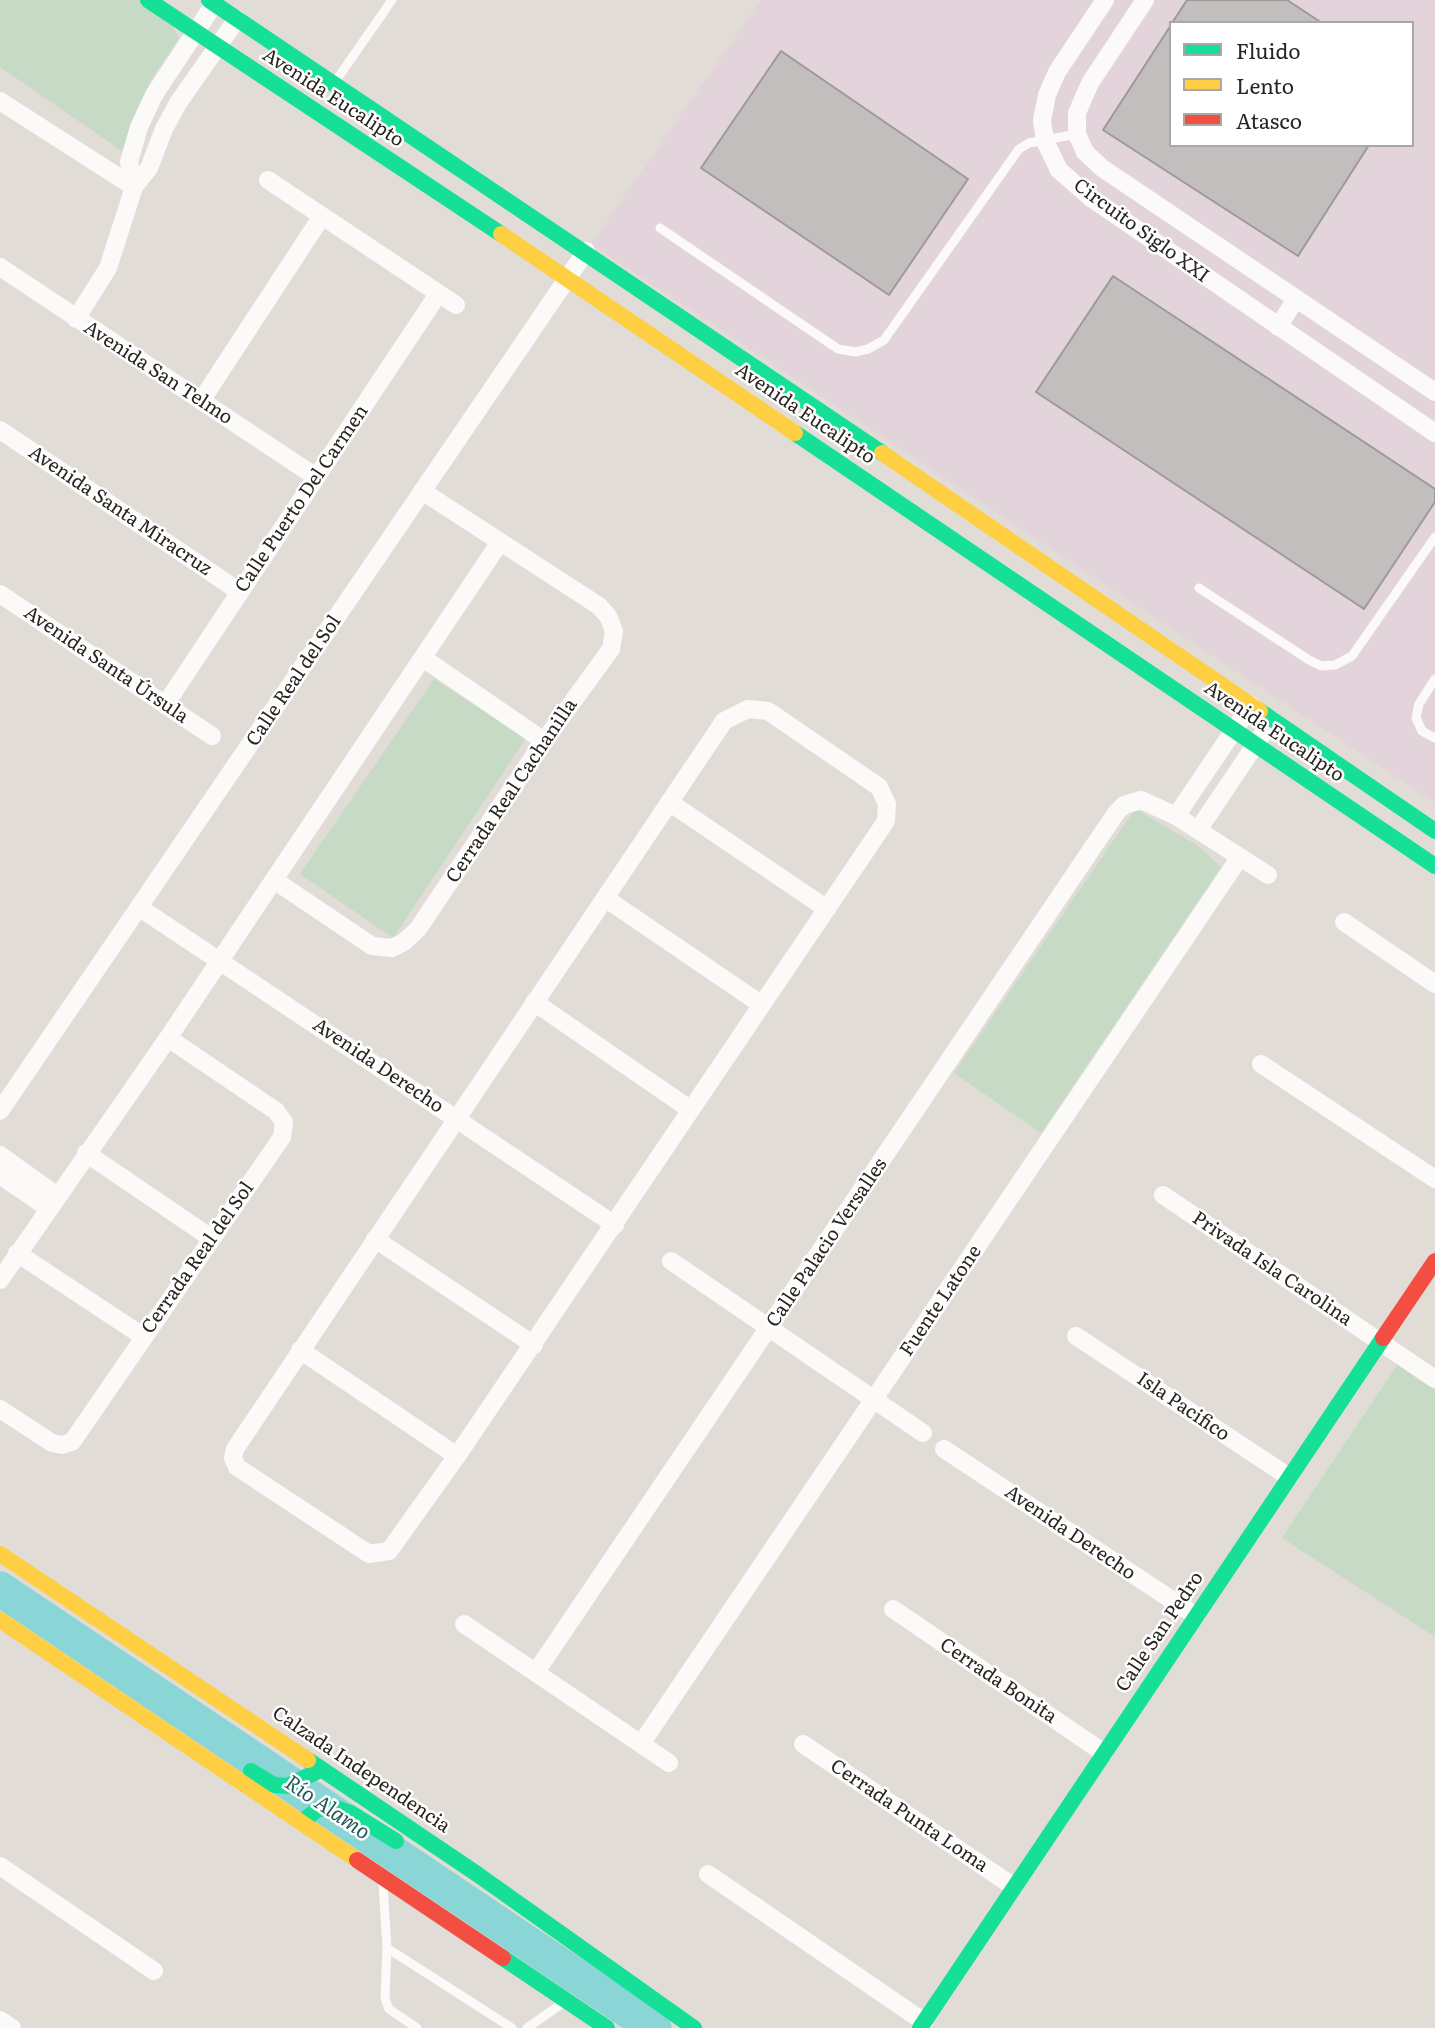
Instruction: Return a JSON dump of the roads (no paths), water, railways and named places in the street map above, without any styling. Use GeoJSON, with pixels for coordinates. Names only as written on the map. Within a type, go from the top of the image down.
{"type":"FeatureCollection","features":[{"type":"Feature","properties":{"kind":"street","name":"Avenida Eucalipto"},"geometry":{"type":"LineString","coordinates":[[148,0],[567,278],[1435,866]]}},
{"type":"Feature","properties":{"kind":"street","name":"Circuito Siglo XXI"},"geometry":{"type":"LineString","coordinates":[[1105,0],[1057,72],[1047,95],[1042,120],[1045,141],[1059,170],[1091,198],[1435,433]]}},
{"type":"Feature","properties":{"kind":"street"},"geometry":{"type":"LineString","coordinates":[[1077,134],[1077,113],[1090,83],[1145,0]]}},
{"type":"Feature","properties":{"kind":"street","name":"Avenida Eucalipto"},"geometry":{"type":"LineString","coordinates":[[211,2],[586,251],[1435,831]]}},
{"type":"Feature","properties":{"kind":"street"},"geometry":{"type":"LineString","coordinates":[[134,187],[129,162],[138,127],[154,94],[211,2]]}},
{"type":"Feature","properties":{"kind":"street"},"geometry":{"type":"LineString","coordinates":[[76,319],[117,246],[134,187],[149,167],[178,103],[237,19]]}},
{"type":"Feature","properties":{"kind":"street"},"geometry":{"type":"LineString","coordinates":[[0,101],[134,187]]}},
{"type":"Feature","properties":{"kind":"street","name":"Circuito Siglo XXI"},"geometry":{"type":"LineString","coordinates":[[1077,134],[1085,152],[1102,169],[1435,393]]}},
{"type":"Feature","properties":{"kind":"street"},"geometry":{"type":"LineString","coordinates":[[268,180],[456,305]]}},
{"type":"Feature","properties":{"kind":"street"},"geometry":{"type":"LineString","coordinates":[[201,401],[322,216]]}},
{"type":"Feature","properties":{"kind":"street","name":"Calle Real del Sol"},"geometry":{"type":"LineString","coordinates":[[0,1111],[141,908],[586,251]]}},
{"type":"Feature","properties":{"kind":"street","name":"Avenida San Telmo"},"geometry":{"type":"LineString","coordinates":[[0,267],[316,477]]}},
{"type":"Feature","properties":{"kind":"street","name":"Calle Puerto Del Carmen"},"geometry":{"type":"LineString","coordinates":[[165,705],[438,294]]}},
{"type":"Feature","properties":{"kind":"street"},"geometry":{"type":"LineString","coordinates":[[1278,327],[1296,299]]}},
{"type":"Feature","properties":{"kind":"street","name":"Avenida Santa Miracruz"},"geometry":{"type":"LineString","coordinates":[[0,430],[240,592]]}},
{"type":"Feature","properties":{"kind":"street","name":"Cerrada Real Cachanilla"},"geometry":{"type":"LineString","coordinates":[[274,880],[372,946],[392,948],[418,929],[544,741],[611,649],[614,631],[608,616],[599,606],[422,491]]}},
{"type":"Feature","properties":{"kind":"street"},"geometry":{"type":"LineString","coordinates":[[0,1280],[168,1038],[500,542]]}},
{"type":"Feature","properties":{"kind":"street","name":"Avenida Santa Úrsula"},"geometry":{"type":"LineString","coordinates":[[0,594],[212,736]]}},
{"type":"Feature","properties":{"kind":"street"},"geometry":{"type":"LineString","coordinates":[[423,658],[544,741]]}},
{"type":"Feature","properties":{"kind":"street"},"geometry":{"type":"LineString","coordinates":[[1251,705],[1176,816],[1268,875]]}},
{"type":"Feature","properties":{"kind":"street"},"geometry":{"type":"LineString","coordinates":[[748,709],[768,711],[879,787],[887,804],[886,821],[457,1457],[389,1551],[369,1555],[237,1467],[233,1458],[235,1449],[605,898],[724,721],[748,709]]}},
{"type":"Feature","properties":{"kind":"street"},"geometry":{"type":"LineString","coordinates":[[1198,830],[1272,720]]}},
{"type":"Feature","properties":{"kind":"street","name":"Calle Palacio Versalles"},"geometry":{"type":"LineString","coordinates":[[536,1672],[1116,813],[1124,805],[1141,800],[1176,816]]}},
{"type":"Feature","properties":{"kind":"street"},"geometry":{"type":"LineString","coordinates":[[669,803],[827,909]]}},
{"type":"Feature","properties":{"kind":"street","name":"Fuente Latone"},"geometry":{"type":"LineString","coordinates":[[641,1744],[1240,857]]}},
{"type":"Feature","properties":{"kind":"street"},"geometry":{"type":"LineString","coordinates":[[605,898],[762,1005]]}},
{"type":"Feature","properties":{"kind":"street","name":"Avenida Derecho"},"geometry":{"type":"LineString","coordinates":[[141,908],[615,1225]]}},
{"type":"Feature","properties":{"kind":"street"},"geometry":{"type":"LineString","coordinates":[[1344,922],[1435,984]]}},
{"type":"Feature","properties":{"kind":"street"},"geometry":{"type":"LineString","coordinates":[[534,1002],[691,1110]]}},
{"type":"Feature","properties":{"kind":"street","name":"Cerrada Real del Sol"},"geometry":{"type":"LineString","coordinates":[[0,1409],[51,1443],[62,1445],[72,1442],[282,1137],[284,1122],[276,1111],[168,1038]]}},
{"type":"Feature","properties":{"kind":"street"},"geometry":{"type":"LineString","coordinates":[[1261,1064],[1435,1179]]}},
{"type":"Feature","properties":{"kind":"street"},"geometry":{"type":"LineString","coordinates":[[86,1153],[211,1238]]}},
{"type":"Feature","properties":{"kind":"street"},"geometry":{"type":"LineString","coordinates":[[0,1155],[52,1202]]}},
{"type":"Feature","properties":{"kind":"street"},"geometry":{"type":"LineString","coordinates":[[0,1175],[52,1202]]}},
{"type":"Feature","properties":{"kind":"street","name":"Privada Isla Carolina"},"geometry":{"type":"LineString","coordinates":[[1163,1195],[1435,1378]]}},
{"type":"Feature","properties":{"kind":"street"},"geometry":{"type":"LineString","coordinates":[[375,1239],[534,1345]]}},
{"type":"Feature","properties":{"kind":"street"},"geometry":{"type":"LineString","coordinates":[[18,1253],[144,1337]]}},
{"type":"Feature","properties":{"kind":"street"},"geometry":{"type":"LineString","coordinates":[[671,1261],[923,1433]]}},
{"type":"Feature","properties":{"kind":"street","name":"Calle San Pedro"},"geometry":{"type":"LineString","coordinates":[[922,2025],[1435,1261]]}},
{"type":"Feature","properties":{"kind":"street","name":"Isla Pacifico"},"geometry":{"type":"LineString","coordinates":[[1076,1336],[1289,1477]]}},
{"type":"Feature","properties":{"kind":"street"},"geometry":{"type":"LineString","coordinates":[[300,1350],[457,1457]]}},
{"type":"Feature","properties":{"kind":"street","name":"Avenida Derecho"},"geometry":{"type":"LineString","coordinates":[[944,1449],[1196,1616]]}},
{"type":"Feature","properties":{"kind":"street","name":"Calzada Independencia"},"geometry":{"type":"LineString","coordinates":[[0,1554],[477,1874],[694,2028]]}},
{"type":"Feature","properties":{"kind":"street"},"geometry":{"type":"LineString","coordinates":[[0,1566],[23,1569]]}},
{"type":"Feature","properties":{"kind":"street","name":"Cerrada Bonita"},"geometry":{"type":"LineString","coordinates":[[892,1609],[1104,1753]]}},
{"type":"Feature","properties":{"kind":"street"},"geometry":{"type":"LineString","coordinates":[[0,1620],[607,2028]]}},
{"type":"Feature","properties":{"kind":"street"},"geometry":{"type":"LineString","coordinates":[[464,1624],[669,1763]]}},
{"type":"Feature","properties":{"kind":"street"},"geometry":{"type":"LineString","coordinates":[[149,1719],[161,1716],[174,1720],[274,1785],[288,1786],[301,1782],[322,1769]]}},
{"type":"Feature","properties":{"kind":"street","name":"Cerrada Punta Loma"},"geometry":{"type":"LineString","coordinates":[[803,1744],[1014,1888]]}},
{"type":"Feature","properties":{"kind":"street"},"geometry":{"type":"LineString","coordinates":[[302,1822],[317,1809],[333,1807],[351,1813],[407,1848]]}},
{"type":"Feature","properties":{"kind":"street"},"geometry":{"type":"LineString","coordinates":[[433,1865],[452,1873],[477,1874]]}},
{"type":"Feature","properties":{"kind":"street"},"geometry":{"type":"LineString","coordinates":[[0,1866],[154,1971]]}},
{"type":"Feature","properties":{"kind":"street"},"geometry":{"type":"LineString","coordinates":[[708,1874],[922,2025]]}},
{"type":"Feature","properties":{"kind":"street"},"geometry":{"type":"LineString","coordinates":[[0,2020],[12,2028]]}},
{"type":"Feature","properties":{"kind":"lane"},"geometry":{"type":"LineString","coordinates":[[334,84],[392,0]]}},
{"type":"Feature","properties":{"kind":"lane"},"geometry":{"type":"LineString","coordinates":[[660,228],[838,349],[855,352],[868,349],[884,340],[1009,160],[1029,143],[1077,134]]}},
{"type":"Feature","properties":{"kind":"lane"},"geometry":{"type":"LineString","coordinates":[[1199,588],[1309,660],[1321,666],[1335,665],[1352,656],[1435,537]]}},
{"type":"Feature","properties":{"kind":"lane"},"geometry":{"type":"LineString","coordinates":[[1435,679],[1419,704],[1416,718],[1422,731],[1435,738]]}},
{"type":"Feature","properties":{"kind":"lane"},"geometry":{"type":"LineString","coordinates":[[382,1876],[387,1948],[384,1985],[389,2009],[417,2028]]}},
{"type":"Feature","properties":{"kind":"lane"},"geometry":{"type":"LineString","coordinates":[[387,1948],[512,2028]]}},
{"type":"Feature","properties":{"kind":"lane"},"geometry":{"type":"LineString","coordinates":[[527,2028],[567,2001]]}},
{"type":"Feature","properties":{"kind":"waterway","name":"Río Alamo"},"geometry":{"type":"LineString","coordinates":[[0,1589],[654,2028]]}}]}
